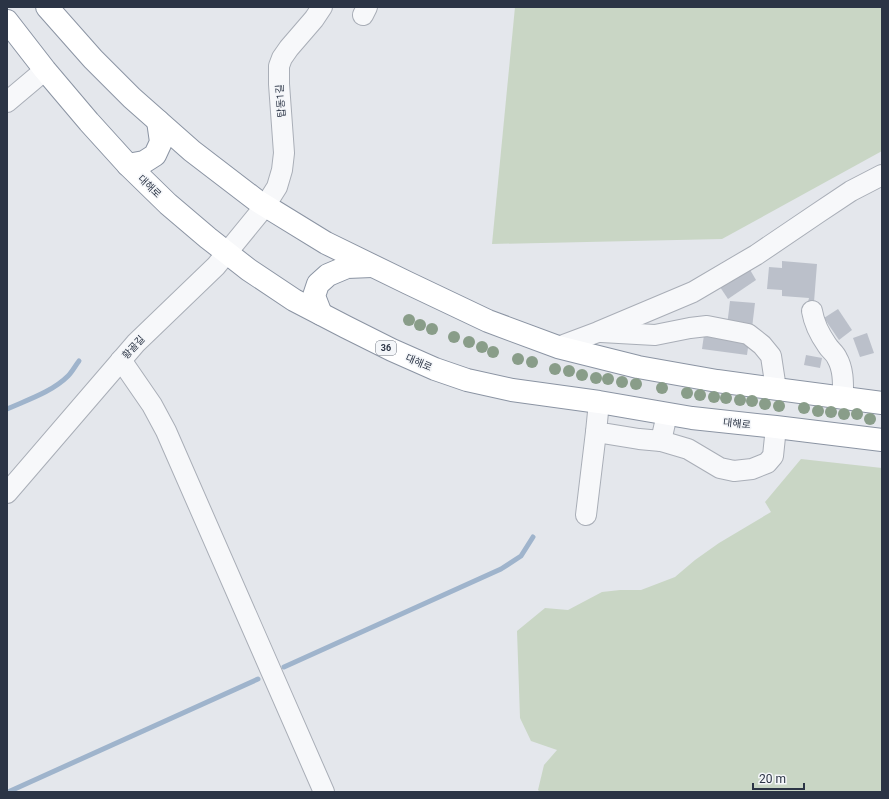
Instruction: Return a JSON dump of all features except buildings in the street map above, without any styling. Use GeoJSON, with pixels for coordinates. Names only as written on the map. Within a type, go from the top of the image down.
{"type":"FeatureCollection","features":[{"type":"Feature","properties":{"kind":"highway"},"geometry":{"type":"LineString","coordinates":[[47,7],[93,59],[132,98],[192,151],[256,200],[326,242],[488,321],[558,346],[638,367],[717,382],[882,403]]}},
{"type":"Feature","properties":{"kind":"highway","name":"대해로"},"geometry":{"type":"LineString","coordinates":[[8,23],[89,122],[128,165],[168,204],[249,270],[294,300],[392,350],[434,369],[467,380],[512,390],[599,402],[692,418],[882,440]]}},
{"type":"Feature","properties":{"kind":"highway"},"geometry":{"type":"LineString","coordinates":[[128,165],[144,162],[155,155],[161,142],[158,121]]}},
{"type":"Feature","properties":{"kind":"highway"},"geometry":{"type":"LineString","coordinates":[[321,314],[314,296],[318,284],[328,275],[347,267],[373,266]]}},
{"type":"Feature","properties":{"kind":"street","name":"탑동1길"},"geometry":{"type":"LineString","coordinates":[[265,206],[277,187],[282,170],[284,153],[279,66],[289,48],[314,19],[322,7]]}},
{"type":"Feature","properties":{"kind":"street"},"geometry":{"type":"LineString","coordinates":[[7,102],[45,70]]}},
{"type":"Feature","properties":{"kind":"street"},"geometry":{"type":"LineString","coordinates":[[558,346],[598,332],[693,292],[756,255],[851,191],[882,175]]}},
{"type":"Feature","properties":{"kind":"street","name":"황골길"},"geometry":{"type":"LineString","coordinates":[[7,493],[136,343],[216,266],[265,206]]}},
{"type":"Feature","properties":{"kind":"street"},"geometry":{"type":"LineString","coordinates":[[812,311],[818,329],[827,345],[838,358],[842,373],[843,398]]}},
{"type":"Feature","properties":{"kind":"street"},"geometry":{"type":"LineString","coordinates":[[598,332],[655,335],[707,326],[748,334],[762,344],[771,356],[776,389]]}},
{"type":"Feature","properties":{"kind":"street"},"geometry":{"type":"LineString","coordinates":[[121,360],[152,405],[166,431],[324,792]]}},
{"type":"Feature","properties":{"kind":"street"},"geometry":{"type":"LineString","coordinates":[[586,515],[599,402]]}},
{"type":"Feature","properties":{"kind":"street"},"geometry":{"type":"LineString","coordinates":[[661,441],[667,414]]}},
{"type":"Feature","properties":{"kind":"street"},"geometry":{"type":"LineString","coordinates":[[596,432],[661,441],[688,449],[720,468],[734,472],[752,469],[768,462],[773,456],[776,427]]}},
{"type":"Feature","properties":{"kind":"green space"},"geometry":{"type":"Polygon","coordinates":[[[515,7],[882,7],[882,151],[722,239],[492,244],[515,7]]]}},
{"type":"Feature","properties":{"kind":"green space"},"geometry":{"type":"Polygon","coordinates":[[[801,459],[882,468],[882,792],[540,792],[538,790],[544,765],[557,750],[531,741],[520,718],[517,631],[545,608],[568,610],[602,592],[641,590],[675,577],[695,560],[719,543],[771,512],[765,502],[801,459]]]}},
{"type":"Feature","properties":{"kind":"waterway"},"geometry":{"type":"LineString","coordinates":[[7,409],[55,387],[71,373],[79,361]]}},
{"type":"Feature","properties":{"kind":"waterway"},"geometry":{"type":"LineString","coordinates":[[284,667],[501,569],[521,556],[533,537]]}},
{"type":"Feature","properties":{"kind":"waterway"},"geometry":{"type":"LineString","coordinates":[[8,792],[258,679]]}}]}
